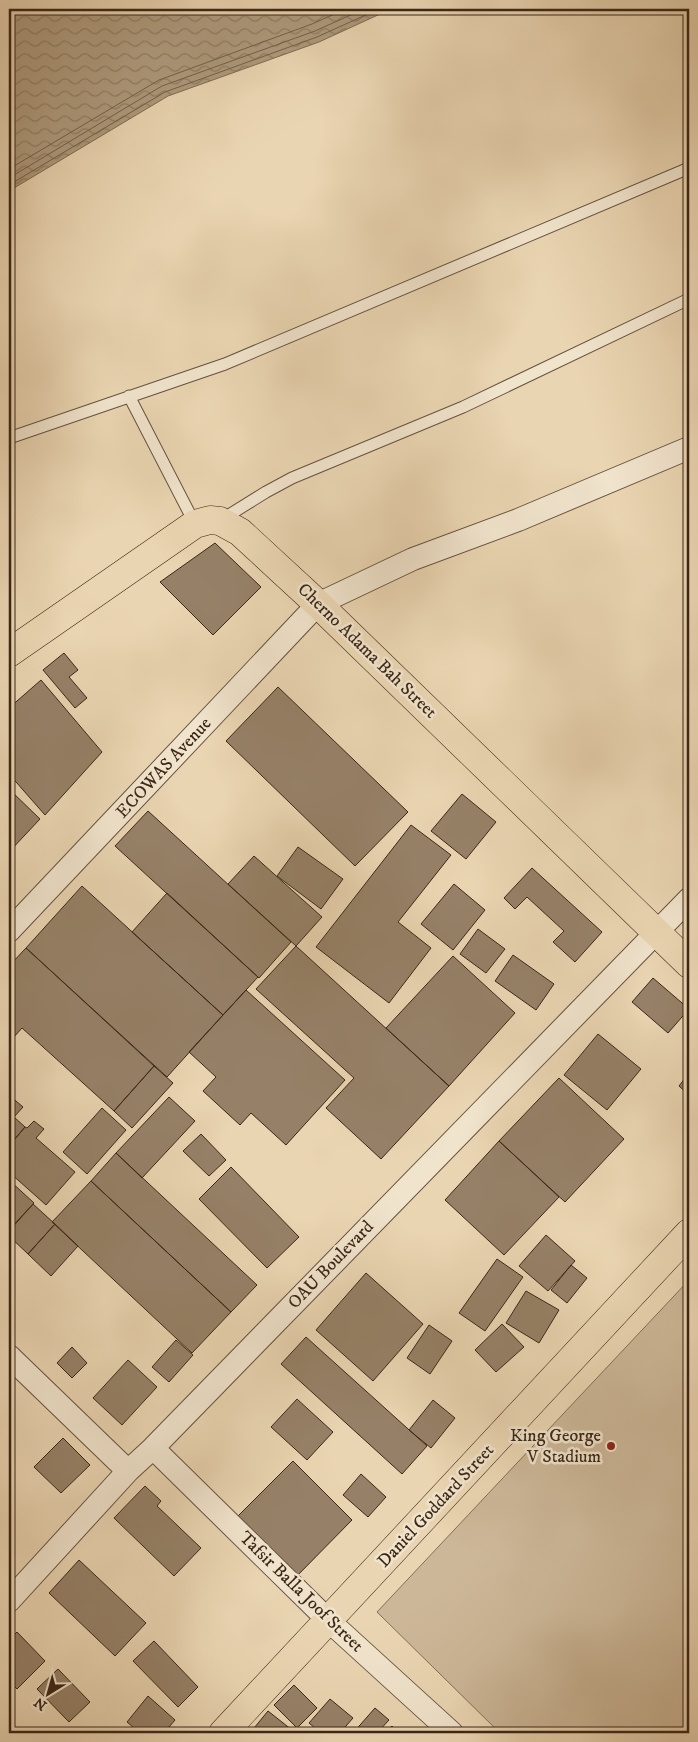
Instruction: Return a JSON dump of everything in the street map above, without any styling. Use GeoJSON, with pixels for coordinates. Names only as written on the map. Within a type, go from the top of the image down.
{"type":"FeatureCollection","features":[{"type":"Feature","properties":{"kind":"highway","name":"Cherno Adama Bah Street"},"geometry":{"type":"LineString","coordinates":[[207,523],[240,532],[318,604],[689,964]]}},
{"type":"Feature","properties":{"kind":"highway"},"geometry":{"type":"LineString","coordinates":[[9,653],[207,523]]}},
{"type":"Feature","properties":{"kind":"highway","name":"Daniel Goddard Street"},"geometry":{"type":"LineString","coordinates":[[223,1733],[689,1233]]}},
{"type":"Feature","properties":{"kind":"street"},"geometry":{"type":"LineString","coordinates":[[318,604],[413,559],[518,520],[689,448]]}},
{"type":"Feature","properties":{"kind":"street","name":"ECOWAS Avenue"},"geometry":{"type":"LineString","coordinates":[[9,930],[318,604]]}},
{"type":"Feature","properties":{"kind":"street","name":"OAU Boulevard"},"geometry":{"type":"LineString","coordinates":[[9,1601],[128,1471],[154,1448],[689,899]]}},
{"type":"Feature","properties":{"kind":"street"},"geometry":{"type":"LineString","coordinates":[[9,1356],[128,1471]]}},
{"type":"Feature","properties":{"kind":"street","name":"Tafsir Balla Joof Street"},"geometry":{"type":"LineString","coordinates":[[154,1448],[329,1621],[452,1733]]}},
{"type":"Feature","properties":{"kind":"lane"},"geometry":{"type":"LineString","coordinates":[[9,438],[225,364],[689,168]]}},
{"type":"Feature","properties":{"kind":"lane"},"geometry":{"type":"LineString","coordinates":[[129,396],[207,523],[292,478],[463,407],[689,299]]}},
{"type":"Feature","properties":{"kind":"shaded area","name":"King George V Stadium"},"geometry":{"type":"Polygon","coordinates":[[[689,1280],[689,1733],[500,1733],[377,1612],[689,1280]]]}},
{"type":"Feature","properties":{"kind":"water"},"geometry":{"type":"Polygon","coordinates":[[[9,9],[391,9],[319,42],[168,96],[9,191],[9,9]]]}},
{"type":"Feature","properties":{"kind":"building"},"geometry":{"type":"Polygon","coordinates":[[[215,543],[261,587],[213,635],[160,582],[215,543]]]}},
{"type":"Feature","properties":{"kind":"building"},"geometry":{"type":"Polygon","coordinates":[[[64,653],[78,670],[69,677],[87,698],[75,708],[43,670],[64,653]]]}},
{"type":"Feature","properties":{"kind":"building"},"geometry":{"type":"Polygon","coordinates":[[[41,680],[102,752],[45,815],[9,774],[9,708],[41,680]]]}},
{"type":"Feature","properties":{"kind":"building"},"geometry":{"type":"Polygon","coordinates":[[[278,687],[408,812],[355,866],[226,741],[278,687]]]}},
{"type":"Feature","properties":{"kind":"building"},"geometry":{"type":"Polygon","coordinates":[[[9,789],[40,819],[9,852],[9,789]]]}},
{"type":"Feature","properties":{"kind":"building"},"geometry":{"type":"Polygon","coordinates":[[[462,794],[496,822],[466,859],[431,831],[462,794]]]}},
{"type":"Feature","properties":{"kind":"building"},"geometry":{"type":"Polygon","coordinates":[[[148,811],[291,942],[259,978],[115,846],[148,811]]]}},
{"type":"Feature","properties":{"kind":"building"},"geometry":{"type":"Polygon","coordinates":[[[411,825],[451,855],[398,922],[431,948],[389,1003],[316,947],[411,825]]]}},
{"type":"Feature","properties":{"kind":"building"},"geometry":{"type":"Polygon","coordinates":[[[298,847],[343,879],[321,909],[277,876],[298,847]]]}},
{"type":"Feature","properties":{"kind":"building"},"geometry":{"type":"Polygon","coordinates":[[[254,856],[322,917],[296,946],[228,884],[254,856]]]}},
{"type":"Feature","properties":{"kind":"building"},"geometry":{"type":"Polygon","coordinates":[[[532,868],[602,932],[575,962],[553,942],[564,931],[527,897],[515,909],[504,898],[532,868]]]}},
{"type":"Feature","properties":{"kind":"building"},"geometry":{"type":"Polygon","coordinates":[[[454,884],[485,910],[453,950],[421,924],[454,884]]]}},
{"type":"Feature","properties":{"kind":"building"},"geometry":{"type":"Polygon","coordinates":[[[82,886],[223,1015],[167,1077],[26,948],[82,886]]]}},
{"type":"Feature","properties":{"kind":"building"},"geometry":{"type":"Polygon","coordinates":[[[167,893],[258,977],[223,1015],[132,932],[167,893]]]}},
{"type":"Feature","properties":{"kind":"building"},"geometry":{"type":"Polygon","coordinates":[[[478,929],[505,949],[486,973],[460,954],[478,929]]]}},
{"type":"Feature","properties":{"kind":"building"},"geometry":{"type":"Polygon","coordinates":[[[296,946],[449,1086],[381,1159],[326,1108],[354,1078],[256,989],[296,946]]]}},
{"type":"Feature","properties":{"kind":"building"},"geometry":{"type":"Polygon","coordinates":[[[26,948],[154,1066],[114,1111],[22,1028],[13,1038],[9,1034],[9,966],[26,948]]]}},
{"type":"Feature","properties":{"kind":"building"},"geometry":{"type":"Polygon","coordinates":[[[513,955],[554,984],[536,1010],[495,981],[513,955]]]}},
{"type":"Feature","properties":{"kind":"building"},"geometry":{"type":"Polygon","coordinates":[[[453,956],[515,1013],[449,1086],[386,1028],[453,956]]]}},
{"type":"Feature","properties":{"kind":"building"},"geometry":{"type":"Polygon","coordinates":[[[653,978],[689,1009],[668,1033],[632,1002],[653,978]]]}},
{"type":"Feature","properties":{"kind":"building"},"geometry":{"type":"Polygon","coordinates":[[[246,990],[345,1080],[286,1145],[251,1113],[240,1125],[203,1091],[216,1077],[189,1052],[246,990]]]}},
{"type":"Feature","properties":{"kind":"building"},"geometry":{"type":"Polygon","coordinates":[[[598,1034],[641,1069],[607,1110],[564,1075],[598,1034]]]}},
{"type":"Feature","properties":{"kind":"building"},"geometry":{"type":"Polygon","coordinates":[[[154,1066],[173,1083],[132,1128],[114,1111],[154,1066]]]}},
{"type":"Feature","properties":{"kind":"building"},"geometry":{"type":"Polygon","coordinates":[[[689,1073],[689,1095],[679,1086],[689,1073]]]}},
{"type":"Feature","properties":{"kind":"building"},"geometry":{"type":"Polygon","coordinates":[[[559,1078],[624,1139],[565,1202],[499,1141],[559,1078]]]}},
{"type":"Feature","properties":{"kind":"building"},"geometry":{"type":"Polygon","coordinates":[[[9,1095],[23,1107],[14,1117],[25,1127],[9,1146],[9,1095]]]}},
{"type":"Feature","properties":{"kind":"building"},"geometry":{"type":"Polygon","coordinates":[[[169,1097],[195,1121],[142,1178],[116,1153],[169,1097]]]}},
{"type":"Feature","properties":{"kind":"building"},"geometry":{"type":"Polygon","coordinates":[[[102,1108],[126,1130],[87,1174],[63,1152],[102,1108]]]}},
{"type":"Feature","properties":{"kind":"building"},"geometry":{"type":"Polygon","coordinates":[[[34,1121],[44,1129],[36,1138],[75,1172],[46,1205],[9,1172],[9,1146],[25,1127],[27,1128],[34,1121]]]}},
{"type":"Feature","properties":{"kind":"building"},"geometry":{"type":"Polygon","coordinates":[[[201,1134],[226,1160],[209,1176],[183,1151],[201,1134]]]}},
{"type":"Feature","properties":{"kind":"building"},"geometry":{"type":"Polygon","coordinates":[[[499,1141],[559,1197],[504,1255],[445,1200],[499,1141]]]}},
{"type":"Feature","properties":{"kind":"building"},"geometry":{"type":"Polygon","coordinates":[[[116,1153],[257,1285],[231,1312],[91,1181],[116,1153]]]}},
{"type":"Feature","properties":{"kind":"building"},"geometry":{"type":"Polygon","coordinates":[[[231,1167],[299,1237],[267,1268],[199,1199],[231,1167]]]}},
{"type":"Feature","properties":{"kind":"building"},"geometry":{"type":"Polygon","coordinates":[[[9,1180],[34,1203],[9,1231],[9,1180]]]}},
{"type":"Feature","properties":{"kind":"building"},"geometry":{"type":"Polygon","coordinates":[[[91,1181],[231,1312],[192,1353],[52,1222],[91,1181]]]}},
{"type":"Feature","properties":{"kind":"building"},"geometry":{"type":"Polygon","coordinates":[[[33,1204],[55,1224],[28,1254],[9,1236],[9,1230],[33,1204]]]}},
{"type":"Feature","properties":{"kind":"building"},"geometry":{"type":"Polygon","coordinates":[[[55,1224],[78,1246],[51,1276],[28,1254],[55,1224]]]}},
{"type":"Feature","properties":{"kind":"building"},"geometry":{"type":"Polygon","coordinates":[[[546,1235],[575,1261],[548,1291],[519,1266],[546,1235]]]}},
{"type":"Feature","properties":{"kind":"building"},"geometry":{"type":"Polygon","coordinates":[[[497,1259],[523,1277],[485,1331],[459,1313],[497,1259]]]}},
{"type":"Feature","properties":{"kind":"building"},"geometry":{"type":"Polygon","coordinates":[[[571,1265],[587,1278],[567,1303],[551,1290],[571,1265]]]}},
{"type":"Feature","properties":{"kind":"building"},"geometry":{"type":"Polygon","coordinates":[[[366,1273],[423,1324],[373,1381],[316,1330],[366,1273]]]}},
{"type":"Feature","properties":{"kind":"building"},"geometry":{"type":"Polygon","coordinates":[[[526,1291],[559,1310],[539,1343],[506,1323],[526,1291]]]}},
{"type":"Feature","properties":{"kind":"building"},"geometry":{"type":"Polygon","coordinates":[[[502,1324],[524,1347],[496,1372],[475,1350],[502,1324]]]}},
{"type":"Feature","properties":{"kind":"building"},"geometry":{"type":"Polygon","coordinates":[[[429,1325],[452,1341],[430,1374],[407,1358],[429,1325]]]}},
{"type":"Feature","properties":{"kind":"building"},"geometry":{"type":"Polygon","coordinates":[[[306,1337],[427,1446],[402,1474],[281,1364],[306,1337]]]}},
{"type":"Feature","properties":{"kind":"building"},"geometry":{"type":"Polygon","coordinates":[[[176,1340],[193,1355],[169,1382],[152,1367],[176,1340]]]}},
{"type":"Feature","properties":{"kind":"building"},"geometry":{"type":"Polygon","coordinates":[[[72,1347],[87,1363],[72,1378],[57,1363],[72,1347]]]}},
{"type":"Feature","properties":{"kind":"building"},"geometry":{"type":"Polygon","coordinates":[[[128,1360],[157,1387],[122,1425],[93,1398],[128,1360]]]}},
{"type":"Feature","properties":{"kind":"building"},"geometry":{"type":"Polygon","coordinates":[[[297,1399],[333,1432],[307,1460],[271,1427],[297,1399]]]}},
{"type":"Feature","properties":{"kind":"building"},"geometry":{"type":"Polygon","coordinates":[[[433,1400],[455,1418],[431,1448],[409,1430],[433,1400]]]}},
{"type":"Feature","properties":{"kind":"building"},"geometry":{"type":"Polygon","coordinates":[[[63,1438],[90,1465],[61,1493],[34,1467],[63,1438]]]}},
{"type":"Feature","properties":{"kind":"building"},"geometry":{"type":"Polygon","coordinates":[[[293,1461],[352,1520],[293,1580],[233,1521],[293,1461]]]}},
{"type":"Feature","properties":{"kind":"building"},"geometry":{"type":"Polygon","coordinates":[[[361,1474],[386,1497],[368,1517],[343,1495],[361,1474]]]}},
{"type":"Feature","properties":{"kind":"building"},"geometry":{"type":"Polygon","coordinates":[[[145,1486],[161,1501],[157,1506],[201,1548],[174,1576],[114,1518],[145,1486]]]}},
{"type":"Feature","properties":{"kind":"building"},"geometry":{"type":"Polygon","coordinates":[[[9,1546],[15,1552],[9,1559],[9,1546]]]}},
{"type":"Feature","properties":{"kind":"building"},"geometry":{"type":"Polygon","coordinates":[[[79,1560],[146,1623],[115,1656],[49,1593],[79,1560]]]}},
{"type":"Feature","properties":{"kind":"building"},"geometry":{"type":"Polygon","coordinates":[[[17,1632],[45,1661],[17,1689],[9,1681],[9,1640],[17,1632]]]}},
{"type":"Feature","properties":{"kind":"building"},"geometry":{"type":"Polygon","coordinates":[[[154,1641],[198,1687],[178,1707],[133,1661],[154,1641]]]}},
{"type":"Feature","properties":{"kind":"building"},"geometry":{"type":"Polygon","coordinates":[[[58,1669],[90,1702],[69,1722],[37,1689],[58,1669]]]}},
{"type":"Feature","properties":{"kind":"building"},"geometry":{"type":"Polygon","coordinates":[[[294,1685],[317,1708],[297,1728],[274,1705],[294,1685]]]}},
{"type":"Feature","properties":{"kind":"building"},"geometry":{"type":"Polygon","coordinates":[[[148,1696],[175,1720],[164,1733],[140,1733],[127,1722],[148,1696]]]}},
{"type":"Feature","properties":{"kind":"building"},"geometry":{"type":"Polygon","coordinates":[[[330,1699],[353,1718],[340,1733],[321,1733],[309,1723],[330,1699]]]}},
{"type":"Feature","properties":{"kind":"building"},"geometry":{"type":"Polygon","coordinates":[[[375,1708],[389,1720],[377,1733],[353,1733],[375,1708]]]}},
{"type":"Feature","properties":{"kind":"building"},"geometry":{"type":"Polygon","coordinates":[[[268,1711],[292,1730],[290,1733],[250,1733],[268,1711]]]}},
{"type":"Feature","properties":{"kind":"building"},"geometry":{"type":"Polygon","coordinates":[[[392,1726],[399,1733],[384,1733],[392,1726]]]}},
{"type":"Feature","properties":{"kind":"place","name":"King George V Stadium"},"geometry":{"type":"Point","coordinates":[611,1446]}}]}
